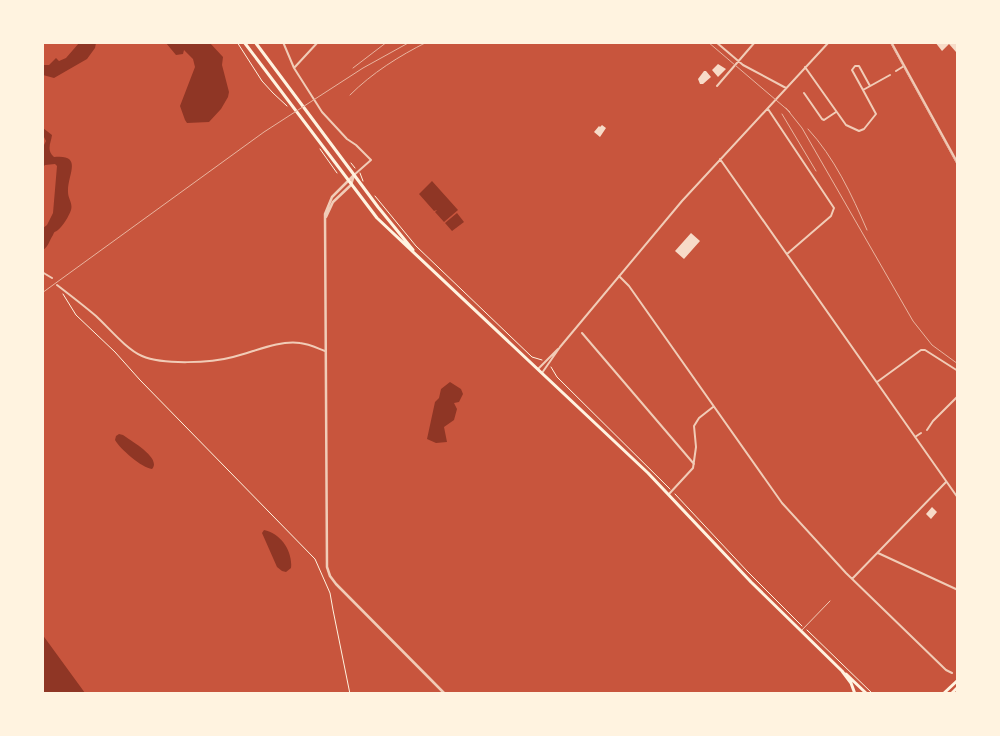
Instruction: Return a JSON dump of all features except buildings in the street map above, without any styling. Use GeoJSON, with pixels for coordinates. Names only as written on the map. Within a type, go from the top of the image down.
{"type":"FeatureCollection","features":[{"type":"Feature","properties":{"kind":"main road"},"geometry":{"type":"LineString","coordinates":[[244,42],[377,218],[669,494],[751,582],[867,694]]}},
{"type":"Feature","properties":{"kind":"main road"},"geometry":{"type":"LineString","coordinates":[[254,42],[416,255]]}},
{"type":"Feature","properties":{"kind":"main road"},"geometry":{"type":"LineString","coordinates":[[842,671],[851,683],[855,694]]}},
{"type":"Feature","properties":{"kind":"main road"},"geometry":{"type":"LineString","coordinates":[[943,694],[958,680]]}},
{"type":"Feature","properties":{"kind":"main road"},"geometry":{"type":"LineString","coordinates":[[951,694],[958,687]]}},
{"type":"Feature","properties":{"kind":"street"},"geometry":{"type":"LineString","coordinates":[[283,42],[294,68],[329,120],[371,160],[347,180],[330,200],[325,211],[327,569],[336,584],[445,694]]}},
{"type":"Feature","properties":{"kind":"street"},"geometry":{"type":"LineString","coordinates":[[294,68],[318,42]]}},
{"type":"Feature","properties":{"kind":"street"},"geometry":{"type":"LineString","coordinates":[[716,42],[739,62],[786,88]]}},
{"type":"Feature","properties":{"kind":"street"},"geometry":{"type":"LineString","coordinates":[[717,86],[755,42]]}},
{"type":"Feature","properties":{"kind":"street"},"geometry":{"type":"LineString","coordinates":[[542,373],[560,347],[619,276],[720,159],[829,42]]}},
{"type":"Feature","properties":{"kind":"street"},"geometry":{"type":"LineString","coordinates":[[891,42],[958,164]]}},
{"type":"Feature","properties":{"kind":"street"},"geometry":{"type":"LineString","coordinates":[[805,67],[846,125],[858,131],[864,129],[876,114],[853,73],[853,67],[859,66],[870,86]]}},
{"type":"Feature","properties":{"kind":"street"},"geometry":{"type":"LineString","coordinates":[[896,71],[904,66]]}},
{"type":"Feature","properties":{"kind":"street"},"geometry":{"type":"LineString","coordinates":[[863,90],[890,75]]}},
{"type":"Feature","properties":{"kind":"street"},"geometry":{"type":"LineString","coordinates":[[804,93],[822,119],[824,120],[836,112]]}},
{"type":"Feature","properties":{"kind":"street"},"geometry":{"type":"LineString","coordinates":[[768,109],[834,208],[831,216],[787,254]]}},
{"type":"Feature","properties":{"kind":"street"},"geometry":{"type":"LineString","coordinates":[[720,159],[958,498]]}},
{"type":"Feature","properties":{"kind":"street"},"geometry":{"type":"LineString","coordinates":[[325,219],[333,202],[351,185],[354,175]]}},
{"type":"Feature","properties":{"kind":"street"},"geometry":{"type":"LineString","coordinates":[[42,272],[52,278]]}},
{"type":"Feature","properties":{"kind":"street"},"geometry":{"type":"LineString","coordinates":[[619,276],[649,315],[782,503],[852,579],[946,670],[952,672]]}},
{"type":"Feature","properties":{"kind":"street"},"geometry":{"type":"LineString","coordinates":[[57,284],[133,351],[148,358],[174,362],[202,361],[230,358],[298,342],[325,351]]}},
{"type":"Feature","properties":{"kind":"street"},"geometry":{"type":"LineString","coordinates":[[582,333],[694,464]]}},
{"type":"Feature","properties":{"kind":"street"},"geometry":{"type":"LineString","coordinates":[[538,369],[560,347]]}},
{"type":"Feature","properties":{"kind":"street"},"geometry":{"type":"LineString","coordinates":[[877,383],[919,350],[926,351],[958,371]]}},
{"type":"Feature","properties":{"kind":"street"},"geometry":{"type":"LineString","coordinates":[[927,430],[933,421],[958,396]]}},
{"type":"Feature","properties":{"kind":"street"},"geometry":{"type":"LineString","coordinates":[[669,494],[688,474],[694,464],[696,447],[694,426],[699,418],[714,407]]}},
{"type":"Feature","properties":{"kind":"street"},"geometry":{"type":"LineString","coordinates":[[915,437],[921,433]]}},
{"type":"Feature","properties":{"kind":"street"},"geometry":{"type":"LineString","coordinates":[[852,579],[946,482]]}},
{"type":"Feature","properties":{"kind":"street"},"geometry":{"type":"LineString","coordinates":[[878,553],[958,590]]}},
{"type":"Feature","properties":{"kind":"lane"},"geometry":{"type":"LineString","coordinates":[[801,631],[830,601]]}},
{"type":"Feature","properties":{"kind":"path"},"geometry":{"type":"LineString","coordinates":[[237,42],[262,82],[290,108]]}},
{"type":"Feature","properties":{"kind":"path"},"geometry":{"type":"LineString","coordinates":[[316,144],[337,173]]}},
{"type":"Feature","properties":{"kind":"path"},"geometry":{"type":"LineString","coordinates":[[63,295],[85,326],[114,352],[207,447],[239,483],[315,559],[332,598],[350,694]]}},
{"type":"Feature","properties":{"kind":"shaded area"},"geometry":{"type":"Polygon","coordinates":[[[79,43],[96,43],[95,48],[87,59],[54,78],[43,75],[43,65],[49,65],[56,58],[59,61],[66,58],[79,43]]]}},
{"type":"Feature","properties":{"kind":"shaded area"},"geometry":{"type":"Polygon","coordinates":[[[166,43],[210,43],[223,57],[222,65],[229,92],[228,97],[221,109],[209,122],[187,123],[185,120],[180,106],[195,67],[193,59],[184,50],[183,54],[176,55],[166,43]]]}},
{"type":"Feature","properties":{"kind":"shaded area"},"geometry":{"type":"Polygon","coordinates":[[[43,128],[52,135],[50,152],[54,157],[69,159],[72,167],[68,185],[71,210],[64,223],[54,233],[43,250],[43,228],[47,225],[53,213],[57,166],[55,164],[43,167],[43,144],[46,141],[43,135],[43,128]]]}},
{"type":"Feature","properties":{"kind":"shaded area"},"geometry":{"type":"Polygon","coordinates":[[[432,181],[458,210],[444,222],[435,212],[437,210],[434,211],[419,194],[432,181]]]}},
{"type":"Feature","properties":{"kind":"shaded area"},"geometry":{"type":"Polygon","coordinates":[[[457,213],[464,222],[452,231],[445,223],[457,213]]]}},
{"type":"Feature","properties":{"kind":"shaded area"},"geometry":{"type":"Polygon","coordinates":[[[450,382],[461,389],[463,394],[459,402],[454,403],[457,409],[454,420],[444,427],[447,442],[436,443],[427,439],[435,402],[439,398],[441,389],[450,382]]]}},
{"type":"Feature","properties":{"kind":"shaded area"},"geometry":{"type":"Polygon","coordinates":[[[119,434],[132,441],[149,455],[153,460],[154,465],[152,469],[137,462],[121,448],[115,440],[119,434]]]}},
{"type":"Feature","properties":{"kind":"shaded area"},"geometry":{"type":"Polygon","coordinates":[[[264,530],[276,535],[285,544],[291,562],[291,568],[286,572],[277,567],[262,533],[264,530]]]}},
{"type":"Feature","properties":{"kind":"shaded area"},"geometry":{"type":"Polygon","coordinates":[[[42,634],[85,693],[43,693],[42,634]]]}},
{"type":"Feature","properties":{"kind":"tram line"},"geometry":{"type":"LineString","coordinates":[[890,42],[958,166]]}},
{"type":"Feature","properties":{"kind":"railway"},"geometry":{"type":"LineString","coordinates":[[353,68],[387,42]]}},
{"type":"Feature","properties":{"kind":"railway"},"geometry":{"type":"LineString","coordinates":[[42,293],[264,132],[363,68],[410,42]]}},
{"type":"Feature","properties":{"kind":"railway"},"geometry":{"type":"LineString","coordinates":[[350,95],[367,79],[406,53],[427,42]]}},
{"type":"Feature","properties":{"kind":"railway"},"geometry":{"type":"LineString","coordinates":[[708,42],[790,112]]}},
{"type":"Feature","properties":{"kind":"railway"},"geometry":{"type":"LineString","coordinates":[[786,108],[802,128],[913,321],[932,345],[958,364]]}},
{"type":"Feature","properties":{"kind":"railway"},"geometry":{"type":"LineString","coordinates":[[782,114],[816,171]]}},
{"type":"Feature","properties":{"kind":"railway"},"geometry":{"type":"LineString","coordinates":[[808,129],[834,164],[849,190],[867,230]]}}]}
